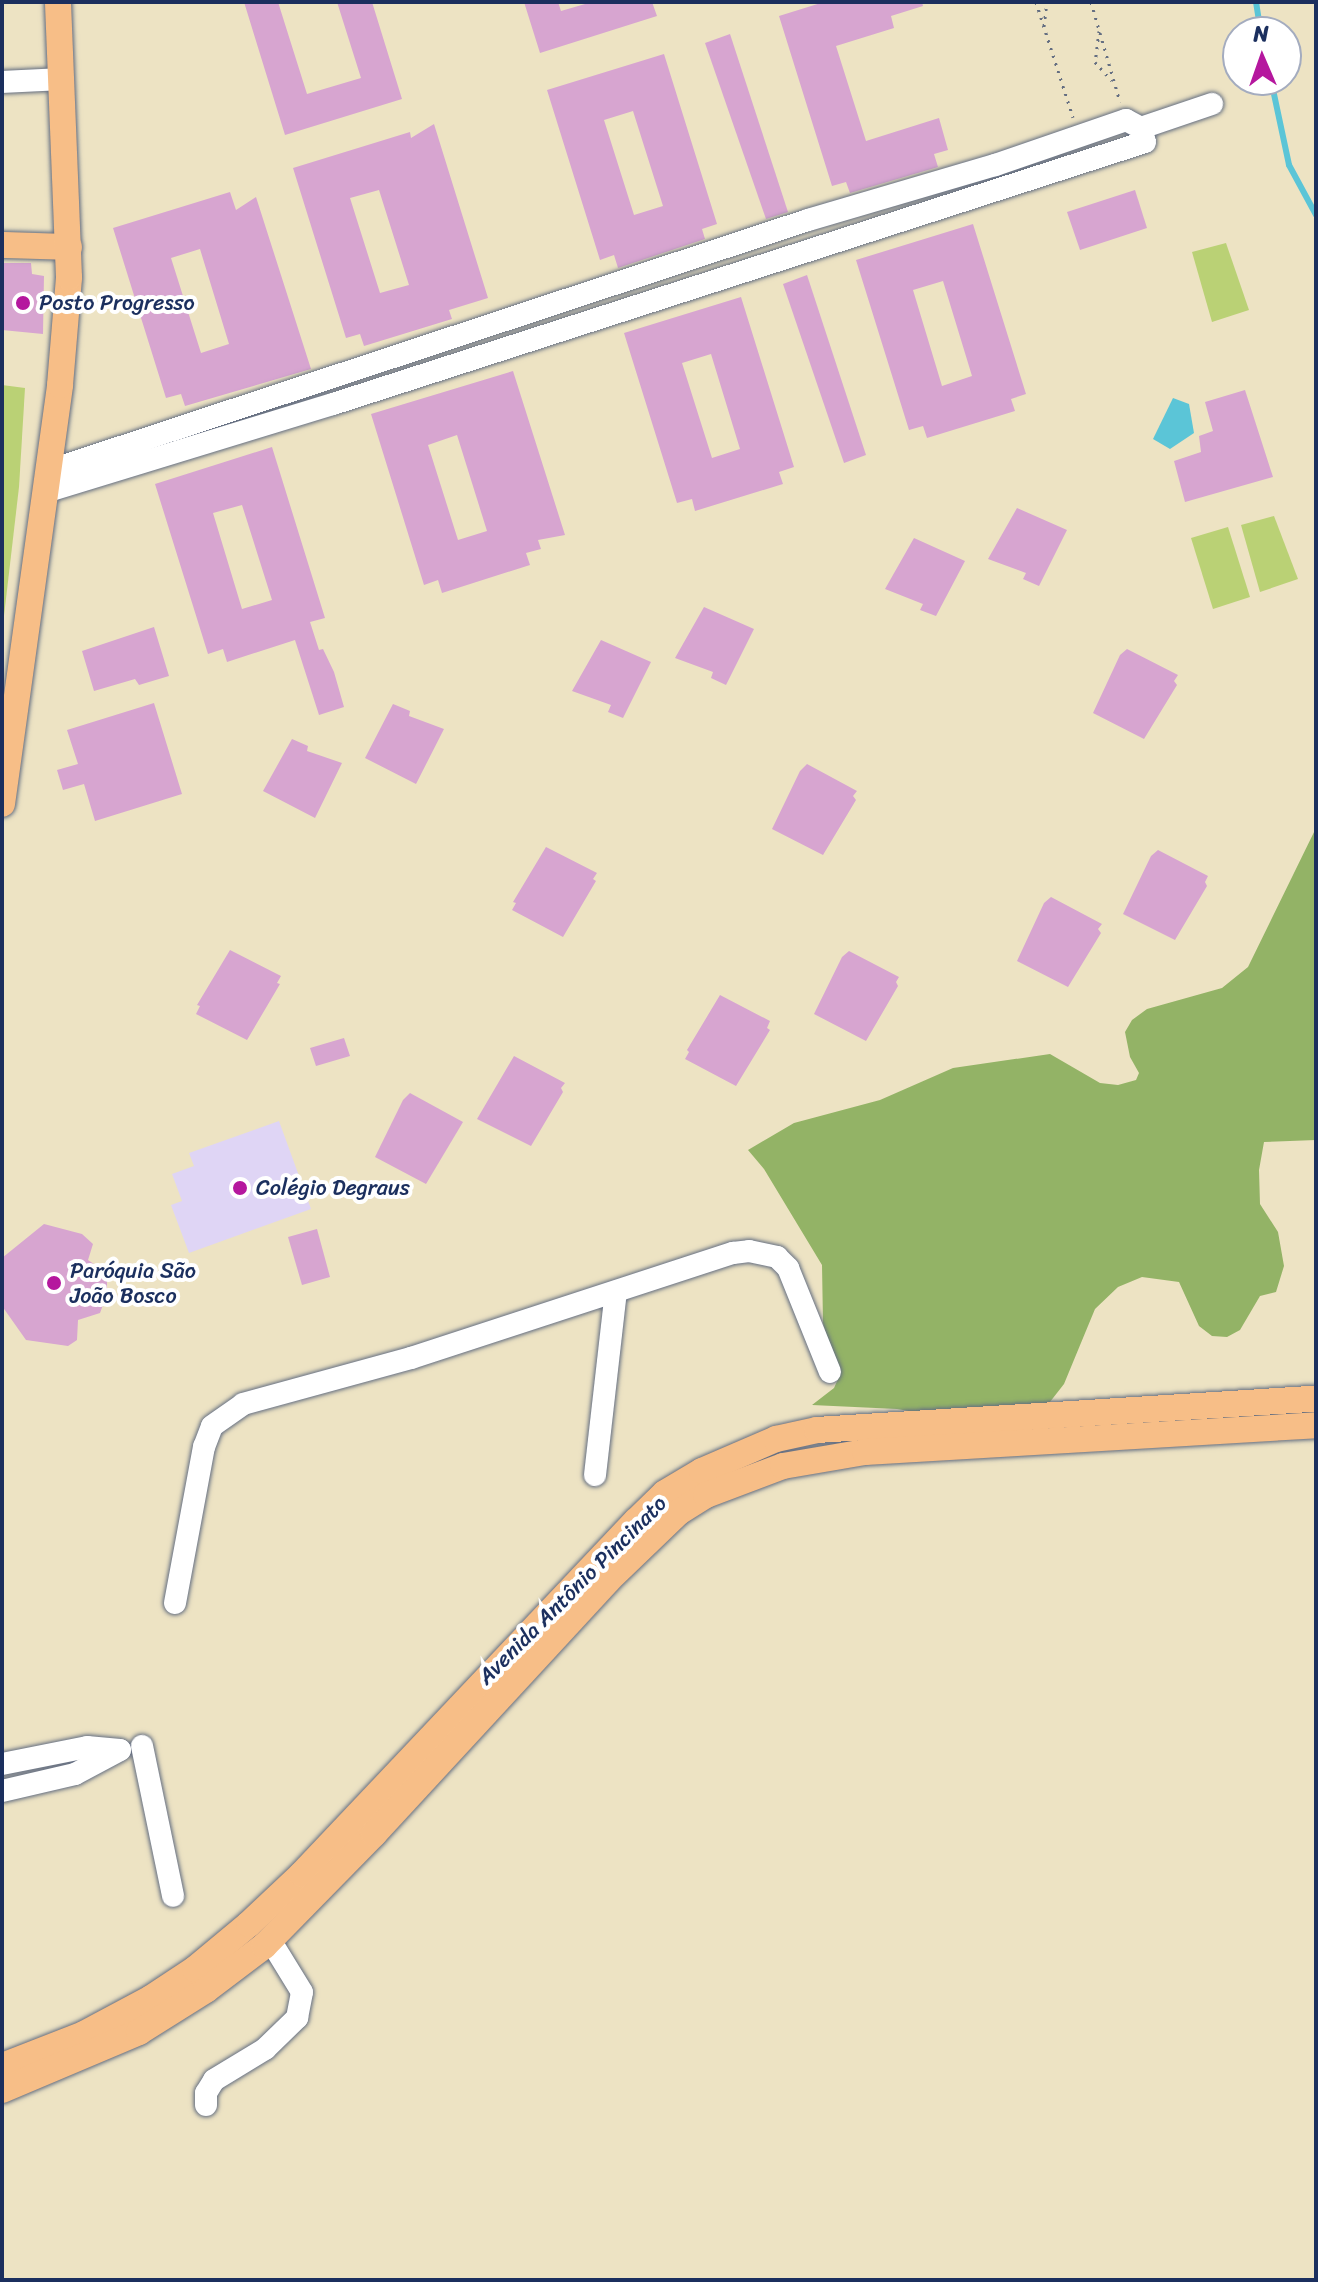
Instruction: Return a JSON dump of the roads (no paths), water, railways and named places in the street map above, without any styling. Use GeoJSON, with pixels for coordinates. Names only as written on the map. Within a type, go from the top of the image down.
{"type":"FeatureCollection","features":[{"type":"Feature","properties":{"kind":"main road"},"geometry":{"type":"LineString","coordinates":[[2,804],[66,321],[69,247],[58,2]]}},
{"type":"Feature","properties":{"kind":"main road"},"geometry":{"type":"LineString","coordinates":[[2,245],[69,247]]}},
{"type":"Feature","properties":{"kind":"main road","name":"Avenida Antônio Pincinato"},"geometry":{"type":"LineString","coordinates":[[2,2066],[84,2034],[151,1998],[195,1969],[249,1924],[302,1874],[636,1521],[665,1493],[702,1471],[776,1439],[817,1430],[1316,1399]]}},
{"type":"Feature","properties":{"kind":"main road","name":"Avenida Antônio Pincinato"},"geometry":{"type":"LineString","coordinates":[[2,2090],[94,2054],[139,2032],[206,1990],[270,1940],[364,1845],[608,1580],[670,1520],[706,1495],[783,1466],[865,1452],[1316,1425]]}},
{"type":"Feature","properties":{"kind":"street"},"geometry":{"type":"LineString","coordinates":[[2,82],[62,79]]}},
{"type":"Feature","properties":{"kind":"street"},"geometry":{"type":"LineString","coordinates":[[144,451],[333,404],[1212,104]]}},
{"type":"Feature","properties":{"kind":"street"},"geometry":{"type":"LineString","coordinates":[[47,481],[144,451],[808,220],[995,165],[1079,136],[1137,130]]}},
{"type":"Feature","properties":{"kind":"street"},"geometry":{"type":"LineString","coordinates":[[175,1603],[204,1447],[212,1426],[227,1412],[268,1395],[411,1358],[733,1253],[764,1252],[788,1268],[830,1372]]}},
{"type":"Feature","properties":{"kind":"street"},"geometry":{"type":"LineString","coordinates":[[595,1475],[616,1292]]}},
{"type":"Feature","properties":{"kind":"street"},"geometry":{"type":"LineString","coordinates":[[142,1746],[173,1896]]}},
{"type":"Feature","properties":{"kind":"street"},"geometry":{"type":"LineString","coordinates":[[2,1765],[87,1747],[120,1750],[75,1774],[2,1791]]}},
{"type":"Feature","properties":{"kind":"street"},"geometry":{"type":"LineString","coordinates":[[2,1765],[9,1771],[10,1783],[2,1791]]}},
{"type":"Feature","properties":{"kind":"street"},"geometry":{"type":"LineString","coordinates":[[206,2105],[206,2093],[214,2080],[265,2049],[297,2018],[302,1992],[270,1940]]}},
{"type":"Feature","properties":{"kind":"water"},"geometry":{"type":"Polygon","coordinates":[[[1173,398],[1189,404],[1194,433],[1170,449],[1153,439],[1173,398]]]}},
{"type":"Feature","properties":{"kind":"waterway"},"geometry":{"type":"LineString","coordinates":[[1256,2],[1258,16]]}},
{"type":"Feature","properties":{"kind":"waterway"},"geometry":{"type":"LineString","coordinates":[[1274,96],[1289,165],[1316,215]]}},
{"type":"Feature","properties":{"kind":"place","name":"Posto Progresso"},"geometry":{"type":"Point","coordinates":[23,303]}},
{"type":"Feature","properties":{"kind":"place","name":"Colégio Degraus"},"geometry":{"type":"Point","coordinates":[240,1188]}},
{"type":"Feature","properties":{"kind":"place","name":"Paróquia São João Bosco"},"geometry":{"type":"Point","coordinates":[54,1283]}}]}
